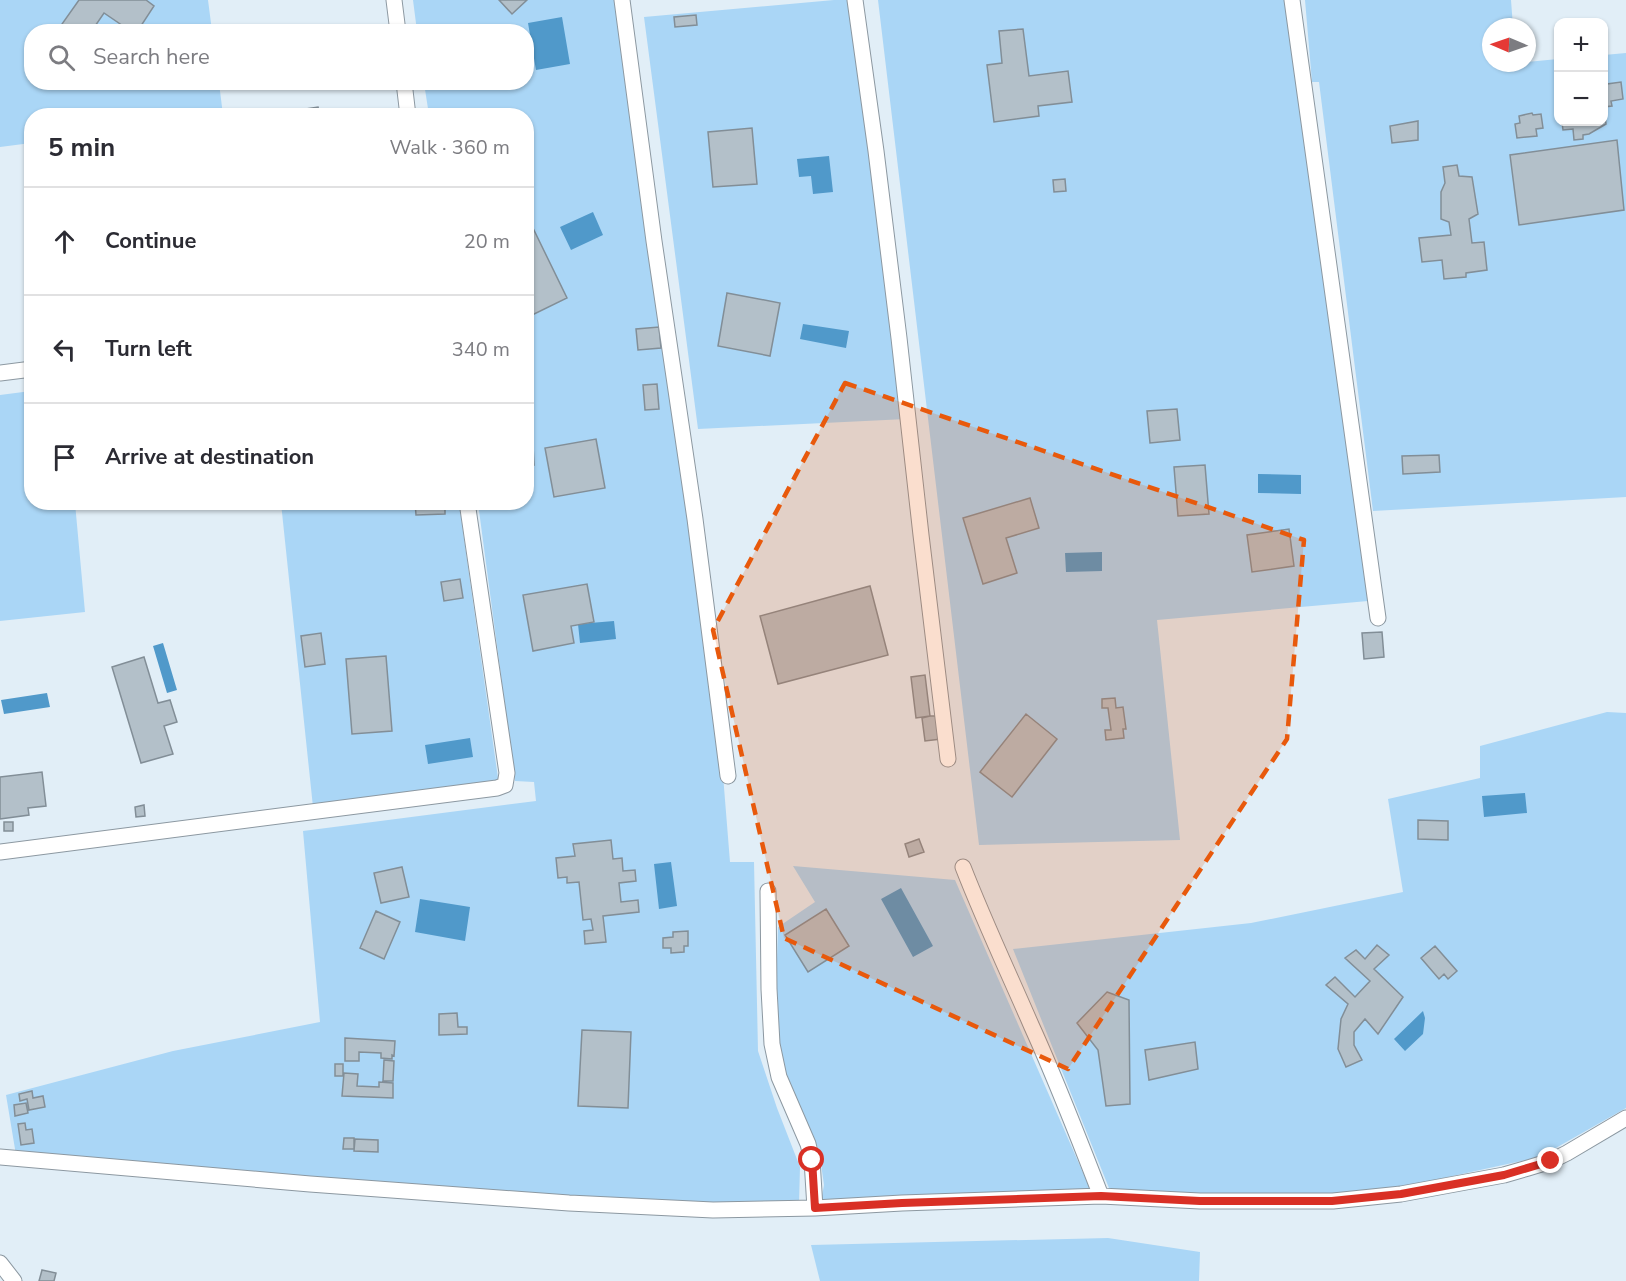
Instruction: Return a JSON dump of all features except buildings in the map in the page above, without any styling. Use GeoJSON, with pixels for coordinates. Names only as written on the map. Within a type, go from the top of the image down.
{"type":"FeatureCollection","features":[{"type":"Feature","properties":{"kind":"street"},"geometry":{"type":"LineString","coordinates":[[394,0],[397,24]]}},
{"type":"Feature","properties":{"kind":"street"},"geometry":{"type":"LineString","coordinates":[[622,0],[654,241],[695,519],[728,776]]}},
{"type":"Feature","properties":{"kind":"street"},"geometry":{"type":"LineString","coordinates":[[855,0],[899,338],[948,759]]}},
{"type":"Feature","properties":{"kind":"street"},"geometry":{"type":"LineString","coordinates":[[1292,0],[1378,618]]}},
{"type":"Feature","properties":{"kind":"street"},"geometry":{"type":"LineString","coordinates":[[405,90],[407,108]]}},
{"type":"Feature","properties":{"kind":"street"},"geometry":{"type":"LineString","coordinates":[[0,373],[24,370]]}},
{"type":"Feature","properties":{"kind":"street"},"geometry":{"type":"LineString","coordinates":[[0,852],[272,818],[505,785],[507,773],[468,510]]}},
{"type":"Feature","properties":{"kind":"street"},"geometry":{"type":"LineString","coordinates":[[963,867],[1068,1111],[1101,1196]]}},
{"type":"Feature","properties":{"kind":"street"},"geometry":{"type":"LineString","coordinates":[[768,891],[772,1044],[779,1077],[808,1144],[812,1160],[815,1208]]}},
{"type":"Feature","properties":{"kind":"street"},"geometry":{"type":"LineString","coordinates":[[0,1157],[310,1184],[569,1203],[713,1210],[1101,1196],[1200,1201],[1332,1201],[1401,1194],[1504,1175],[1551,1161],[1626,1118]]}},
{"type":"Feature","properties":{"kind":"street"},"geometry":{"type":"LineString","coordinates":[[0,1263],[14,1281]]}},
{"type":"Feature","properties":{"kind":"highlighted area"},"geometry":{"type":"Polygon","coordinates":[[[845,383],[1304,540],[1287,739],[1068,1069],[784,938],[713,630],[845,383]]]}},
{"type":"Feature","properties":{"kind":"shaded area"},"geometry":{"type":"Polygon","coordinates":[[[0,0],[208,0],[211,24],[24,24],[24,90],[220,90],[222,108],[24,108],[24,144],[0,147],[0,0]]]}},
{"type":"Feature","properties":{"kind":"shaded area"},"geometry":{"type":"Polygon","coordinates":[[[413,0],[619,0],[721,750],[730,862],[754,862],[758,1051],[800,1167],[799,1204],[660,1204],[16,1155],[6,1095],[173,1051],[320,1022],[303,831],[536,801],[534,782],[515,781],[479,510],[534,510],[534,108],[428,108],[425,90],[534,90],[534,24],[416,24],[413,0]]]}},
{"type":"Feature","properties":{"kind":"shaded area"},"geometry":{"type":"Polygon","coordinates":[[[853,0],[906,419],[698,429],[644,17],[853,0]]]}},
{"type":"Feature","properties":{"kind":"shaded area"},"geometry":{"type":"Polygon","coordinates":[[[878,0],[1290,0],[1337,378],[1368,601],[1157,620],[1180,840],[979,845],[878,0]]]}},
{"type":"Feature","properties":{"kind":"shaded area"},"geometry":{"type":"Polygon","coordinates":[[[1305,0],[1511,0],[1512,18],[1482,18],[1482,72],[1536,72],[1536,61],[1554,59],[1554,126],[1608,126],[1608,55],[1626,53],[1626,497],[1373,511],[1319,82],[1312,82],[1305,0]]]}},
{"type":"Feature","properties":{"kind":"shaded area"},"geometry":{"type":"Polygon","coordinates":[[[562,17],[570,64],[536,70],[534,24],[528,23],[562,17]]]}},
{"type":"Feature","properties":{"kind":"shaded area"},"geometry":{"type":"Polygon","coordinates":[[[829,156],[833,192],[813,194],[811,176],[799,177],[797,159],[829,156]]]}},
{"type":"Feature","properties":{"kind":"shaded area"},"geometry":{"type":"Polygon","coordinates":[[[593,212],[603,235],[571,250],[560,227],[593,212]]]}},
{"type":"Feature","properties":{"kind":"shaded area"},"geometry":{"type":"Polygon","coordinates":[[[803,324],[849,331],[846,348],[800,339],[803,324]]]}},
{"type":"Feature","properties":{"kind":"shaded area"},"geometry":{"type":"Polygon","coordinates":[[[24,392],[24,510],[76,510],[85,612],[0,621],[0,395],[24,392]]]}},
{"type":"Feature","properties":{"kind":"shaded area"},"geometry":{"type":"Polygon","coordinates":[[[1258,474],[1301,475],[1301,494],[1258,493],[1258,474]]]}},
{"type":"Feature","properties":{"kind":"shaded area"},"geometry":{"type":"Polygon","coordinates":[[[282,510],[460,510],[499,785],[313,807],[282,510]]]}},
{"type":"Feature","properties":{"kind":"shaded area"},"geometry":{"type":"Polygon","coordinates":[[[1102,552],[1102,571],[1066,572],[1065,553],[1102,552]]]}},
{"type":"Feature","properties":{"kind":"shaded area"},"geometry":{"type":"Polygon","coordinates":[[[614,621],[616,639],[580,643],[578,624],[614,621]]]}},
{"type":"Feature","properties":{"kind":"shaded area"},"geometry":{"type":"Polygon","coordinates":[[[163,643],[177,690],[167,693],[153,646],[163,643]]]}},
{"type":"Feature","properties":{"kind":"shaded area"},"geometry":{"type":"Polygon","coordinates":[[[47,693],[50,707],[4,714],[1,700],[47,693]]]}},
{"type":"Feature","properties":{"kind":"shaded area"},"geometry":{"type":"Polygon","coordinates":[[[1607,712],[1626,713],[1626,1108],[1540,1157],[1329,1203],[1111,1193],[1013,949],[1251,923],[1403,892],[1388,799],[1480,778],[1480,746],[1607,712]]]}},
{"type":"Feature","properties":{"kind":"shaded area"},"geometry":{"type":"Polygon","coordinates":[[[470,738],[473,757],[428,764],[425,745],[470,738]]]}},
{"type":"Feature","properties":{"kind":"shaded area"},"geometry":{"type":"Polygon","coordinates":[[[1525,793],[1527,813],[1484,817],[1482,796],[1525,793]]]}},
{"type":"Feature","properties":{"kind":"shaded area"},"geometry":{"type":"Polygon","coordinates":[[[671,862],[677,906],[659,909],[654,864],[671,862]]]}},
{"type":"Feature","properties":{"kind":"shaded area"},"geometry":{"type":"Polygon","coordinates":[[[793,866],[955,880],[1091,1191],[821,1201],[824,1185],[819,1150],[780,1059],[776,991],[778,927],[815,902],[793,866]]]}},
{"type":"Feature","properties":{"kind":"shaded area"},"geometry":{"type":"Polygon","coordinates":[[[901,888],[933,946],[913,957],[881,899],[901,888]]]}},
{"type":"Feature","properties":{"kind":"shaded area"},"geometry":{"type":"Polygon","coordinates":[[[420,899],[470,907],[465,941],[415,932],[420,899]]]}},
{"type":"Feature","properties":{"kind":"shaded area"},"geometry":{"type":"Polygon","coordinates":[[[1423,1011],[1425,1018],[1423,1034],[1405,1051],[1394,1039],[1423,1011]]]}},
{"type":"Feature","properties":{"kind":"shaded area"},"geometry":{"type":"Polygon","coordinates":[[[1108,1238],[1200,1252],[1199,1281],[820,1281],[811,1245],[1108,1238]]]}},
{"type":"Feature","properties":{"kind":"route"},"geometry":{"type":"LineString","coordinates":[[812,1160],[815,1208],[1101,1196],[1200,1201],[1332,1201],[1401,1194],[1504,1175],[1551,1161]]}}]}
